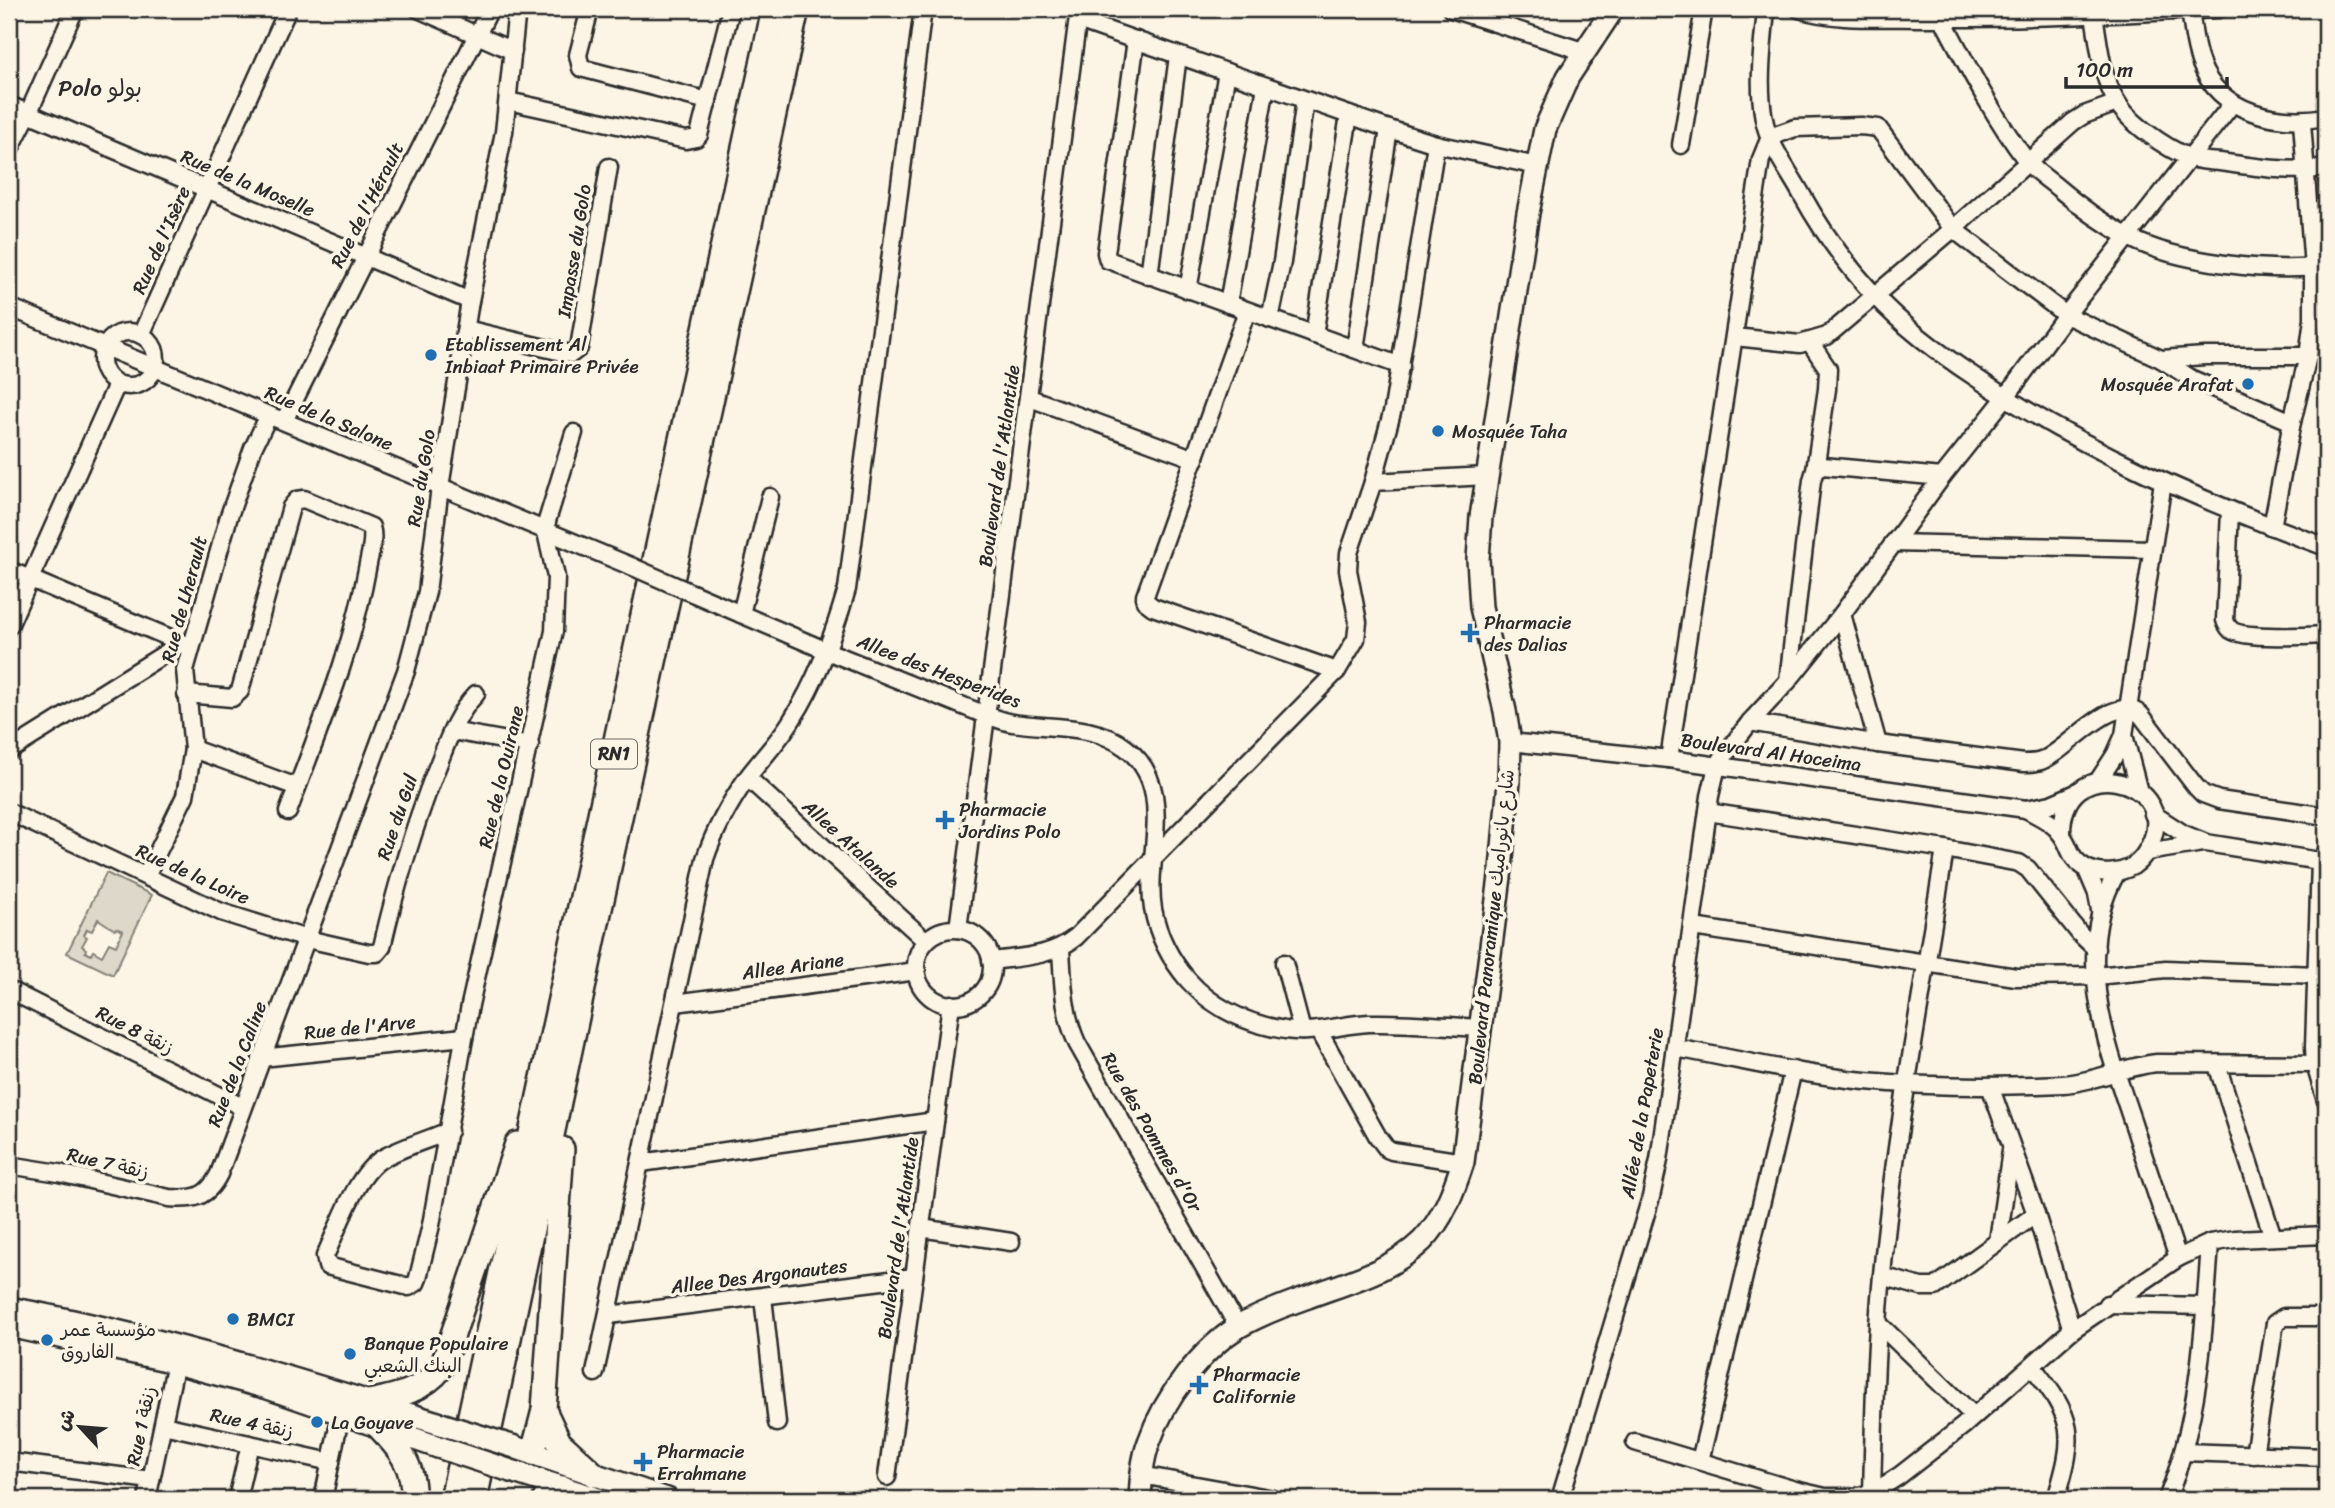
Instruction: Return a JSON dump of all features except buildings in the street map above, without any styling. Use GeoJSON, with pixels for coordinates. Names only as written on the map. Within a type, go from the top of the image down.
{"type":"FeatureCollection","features":[{"type":"Feature","properties":{"kind":"highway","name":"RN1"},"geometry":{"type":"LineString","coordinates":[[452,1499],[774,9]]}},
{"type":"Feature","properties":{"kind":"highway","name":"RN1"},"geometry":{"type":"LineString","coordinates":[[475,1499],[599,913],[797,9]]}},
{"type":"Feature","properties":{"kind":"highway"},"geometry":{"type":"LineString","coordinates":[[369,1402],[410,1392],[434,1376],[442,1367],[554,1036]]}},
{"type":"Feature","properties":{"kind":"highway"},"geometry":{"type":"LineString","coordinates":[[524,1450],[544,1410],[559,1216],[566,1076]]}},
{"type":"Feature","properties":{"kind":"highway"},"geometry":{"type":"LineString","coordinates":[[544,1410],[559,1442],[595,1475]]}},
{"type":"Feature","properties":{"kind":"highway"},"geometry":{"type":"LineString","coordinates":[[377,1425],[405,1458],[411,1472],[413,1499]]}},
{"type":"Feature","properties":{"kind":"main road","name":"Boulevard Panoramique شارع بانوراميك"},"geometry":{"type":"LineString","coordinates":[[1140,1499],[1141,1475],[1149,1442],[1163,1412],[1188,1373],[1238,1327],[1280,1307],[1385,1268],[1422,1241],[1442,1214],[1455,1188],[1463,1162],[1508,809],[1510,742],[1503,699],[1481,607],[1478,559],[1498,394],[1545,129],[1568,77],[1613,9]]}},
{"type":"Feature","properties":{"kind":"main road"},"geometry":{"type":"LineString","coordinates":[[9,1308],[49,1315],[167,1345],[369,1402],[524,1450],[667,1499]]}},
{"type":"Feature","properties":{"kind":"main road"},"geometry":{"type":"LineString","coordinates":[[9,1326],[176,1362],[268,1388],[508,1469],[555,1495],[598,1499]]}},
{"type":"Feature","properties":{"kind":"street"},"geometry":{"type":"LineString","coordinates":[[9,151],[75,9]]}},
{"type":"Feature","properties":{"kind":"street","name":"Rue de l'Isère"},"geometry":{"type":"LineString","coordinates":[[141,335],[288,9]]}},
{"type":"Feature","properties":{"kind":"street"},"geometry":{"type":"LineString","coordinates":[[418,9],[513,51]]}},
{"type":"Feature","properties":{"kind":"street","name":"Rue de l'Hérault"},"geometry":{"type":"LineString","coordinates":[[276,418],[365,256],[490,9]]}},
{"type":"Feature","properties":{"kind":"street","name":"Rue du Golo"},"geometry":{"type":"LineString","coordinates":[[307,939],[406,671],[427,592],[440,487],[470,301],[499,162],[517,9]]}},
{"type":"Feature","properties":{"kind":"street"},"geometry":{"type":"LineString","coordinates":[[590,9],[578,55],[581,68],[708,102]]}},
{"type":"Feature","properties":{"kind":"street"},"geometry":{"type":"LineString","coordinates":[[508,101],[686,140],[696,138],[708,102],[731,9]]}},
{"type":"Feature","properties":{"kind":"street"},"geometry":{"type":"LineString","coordinates":[[595,1373],[705,859],[724,812],[794,718],[827,651],[843,601],[851,567],[922,9]]}},
{"type":"Feature","properties":{"kind":"street"},"geometry":{"type":"LineString","coordinates":[[1451,9],[1583,51]]}},
{"type":"Feature","properties":{"kind":"street"},"geometry":{"type":"LineString","coordinates":[[1681,145],[1703,9]]}},
{"type":"Feature","properties":{"kind":"street"},"geometry":{"type":"LineString","coordinates":[[1766,9],[1760,78],[1764,121],[1770,137],[1806,202],[1833,243],[1875,296],[1925,341],[2005,398],[2071,436],[2163,482],[2326,547]]}},
{"type":"Feature","properties":{"kind":"street"},"geometry":{"type":"LineString","coordinates":[[1799,9],[1815,14],[1847,17],[1942,18],[2219,9]]}},
{"type":"Feature","properties":{"kind":"street"},"geometry":{"type":"LineString","coordinates":[[2190,10],[2202,66],[2215,87],[2232,104],[2273,119],[2302,122],[2326,117]]}},
{"type":"Feature","properties":{"kind":"street"},"geometry":{"type":"LineString","coordinates":[[1078,15],[1136,40],[1389,129],[1436,144],[1537,166]]}},
{"type":"Feature","properties":{"kind":"street","name":"Boulevard de l'Atlantide"},"geometry":{"type":"LineString","coordinates":[[958,929],[1030,398],[1078,15]]}},
{"type":"Feature","properties":{"kind":"street"},"geometry":{"type":"LineString","coordinates":[[2094,15],[2105,74],[2117,103],[2136,124],[2153,136],[2190,158],[2263,168],[2307,171],[2326,168]]}},
{"type":"Feature","properties":{"kind":"street"},"geometry":{"type":"LineString","coordinates":[[1942,18],[1980,92],[2028,162],[2076,203],[2129,237],[2154,248],[2189,257],[2249,266],[2320,267]]}},
{"type":"Feature","properties":{"kind":"street"},"geometry":{"type":"LineString","coordinates":[[1136,40],[1106,253],[1110,261],[1401,366]]}},
{"type":"Feature","properties":{"kind":"street"},"geometry":{"type":"LineString","coordinates":[[1149,276],[1178,55]]}},
{"type":"Feature","properties":{"kind":"street"},"geometry":{"type":"LineString","coordinates":[[1188,290],[1227,72]]}},
{"type":"Feature","properties":{"kind":"street"},"geometry":{"type":"LineString","coordinates":[[1228,304],[1266,86]]}},
{"type":"Feature","properties":{"kind":"street"},"geometry":{"type":"LineString","coordinates":[[1270,319],[1288,225],[1305,100]]}},
{"type":"Feature","properties":{"kind":"street"},"geometry":{"type":"LineString","coordinates":[[1735,337],[1800,344],[1827,336],[2073,122],[2117,103]]}},
{"type":"Feature","properties":{"kind":"street"},"geometry":{"type":"LineString","coordinates":[[1717,766],[1750,722],[1788,681],[1842,614],[1942,477],[2232,104]]}},
{"type":"Feature","properties":{"kind":"street","name":"Rue de la Moselle"},"geometry":{"type":"LineString","coordinates":[[9,105],[470,301]]}},
{"type":"Feature","properties":{"kind":"street"},"geometry":{"type":"LineString","coordinates":[[1314,335],[1349,115]]}},
{"type":"Feature","properties":{"kind":"street"},"geometry":{"type":"LineString","coordinates":[[2272,527],[2308,356],[2320,267],[2302,122]]}},
{"type":"Feature","properties":{"kind":"street"},"geometry":{"type":"LineString","coordinates":[[1669,759],[1680,672],[1761,159],[1770,137],[1795,128],[1878,128],[1953,229],[2066,315],[2161,359],[2192,379],[2292,422]]}},
{"type":"Feature","properties":{"kind":"street"},"geometry":{"type":"LineString","coordinates":[[1355,349],[1389,129]]}},
{"type":"Feature","properties":{"kind":"street"},"geometry":{"type":"LineString","coordinates":[[991,961],[1046,954],[1061,948],[1076,937],[1337,671],[1356,639],[1358,622],[1348,570],[1349,553],[1373,482],[1393,409],[1436,144]]}},
{"type":"Feature","properties":{"kind":"street","name":"Impasse du Golo"},"geometry":{"type":"LineString","coordinates":[[466,328],[566,353],[576,352],[581,343],[609,167]]}},
{"type":"Feature","properties":{"kind":"street","name":"Rue de la Salone"},"geometry":{"type":"LineString","coordinates":[[9,307],[692,593]]}},
{"type":"Feature","properties":{"kind":"street"},"geometry":{"type":"LineString","coordinates":[[1247,311],[1145,601],[1153,607],[1337,671]]}},
{"type":"Feature","properties":{"kind":"street"},"geometry":{"type":"LineString","coordinates":[[127,332],[141,335],[154,349],[155,368],[143,383],[130,386],[117,384],[104,368],[105,347],[114,337],[127,332]]}},
{"type":"Feature","properties":{"kind":"street"},"geometry":{"type":"LineString","coordinates":[[1788,681],[1812,480],[1827,389],[1828,369],[1810,342]]}},
{"type":"Feature","properties":{"kind":"street"},"geometry":{"type":"LineString","coordinates":[[2161,359],[2205,356],[2308,356]]}},
{"type":"Feature","properties":{"kind":"street"},"geometry":{"type":"LineString","coordinates":[[9,626],[117,384]]}},
{"type":"Feature","properties":{"kind":"street"},"geometry":{"type":"LineString","coordinates":[[1030,398],[1195,458]]}},
{"type":"Feature","properties":{"kind":"street","name":"Rue de Lherault"},"geometry":{"type":"LineString","coordinates":[[146,876],[183,803],[194,749],[184,670],[186,645],[253,448],[276,418]]}},
{"type":"Feature","properties":{"kind":"street","name":"Rue de la Ouirane"},"geometry":{"type":"LineString","coordinates":[[449,1132],[381,1159],[371,1168],[360,1182],[325,1256],[327,1266],[409,1287],[416,1283],[431,1226],[449,1132],[464,1037],[554,631],[557,601],[553,559],[546,532],[549,511],[573,432]]}},
{"type":"Feature","properties":{"kind":"street"},"geometry":{"type":"LineString","coordinates":[[1815,470],[1823,466],[1942,477]]}},
{"type":"Feature","properties":{"kind":"street"},"geometry":{"type":"LineString","coordinates":[[1373,482],[1487,477]]}},
{"type":"Feature","properties":{"kind":"street"},"geometry":{"type":"LineString","coordinates":[[2098,781],[2124,735],[2163,482]]}},
{"type":"Feature","properties":{"kind":"street"},"geometry":{"type":"LineString","coordinates":[[741,614],[770,497]]}},
{"type":"Feature","properties":{"kind":"street"},"geometry":{"type":"LineString","coordinates":[[186,694],[232,698],[240,691],[291,507],[297,500],[304,499],[371,527],[373,533],[357,615],[336,682],[288,812]]}},
{"type":"Feature","properties":{"kind":"street"},"geometry":{"type":"LineString","coordinates":[[2230,510],[2225,620],[2227,626],[2239,633],[2326,635]]}},
{"type":"Feature","properties":{"kind":"street"},"geometry":{"type":"LineString","coordinates":[[1893,543],[2152,549]]}},
{"type":"Feature","properties":{"kind":"street"},"geometry":{"type":"LineString","coordinates":[[9,570],[186,645]]}},
{"type":"Feature","properties":{"kind":"street","name":"Allee des Hesperides"},"geometry":{"type":"LineString","coordinates":[[692,593],[988,716],[1010,723],[1067,727],[1101,736],[1126,748],[1143,768],[1152,788],[1157,810],[1152,881],[1153,908],[1162,939],[1175,964],[1199,992],[1227,1012],[1257,1024],[1287,1031],[1370,1023],[1481,1028]]}},
{"type":"Feature","properties":{"kind":"street"},"geometry":{"type":"LineString","coordinates":[[1842,614],[1878,744]]}},
{"type":"Feature","properties":{"kind":"street"},"geometry":{"type":"LineString","coordinates":[[9,751],[186,645]]}},
{"type":"Feature","properties":{"kind":"street","name":"Rue du Gul"},"geometry":{"type":"LineString","coordinates":[[369,953],[377,953],[382,947],[403,861],[416,821],[452,731],[464,706],[476,694]]}},
{"type":"Feature","properties":{"kind":"street"},"geometry":{"type":"LineString","coordinates":[[1750,722],[1878,744],[2024,763],[2043,760],[2106,715],[2129,707],[2141,715],[2203,794],[2219,800],[2326,816]]}},
{"type":"Feature","properties":{"kind":"street"},"geometry":{"type":"LineString","coordinates":[[452,731],[530,745]]}},
{"type":"Feature","properties":{"kind":"street"},"geometry":{"type":"LineString","coordinates":[[2124,735],[2139,792]]}},
{"type":"Feature","properties":{"kind":"street","name":"Boulevard Al Hoceima"},"geometry":{"type":"LineString","coordinates":[[1510,742],[1669,759],[2026,809],[2051,804],[2074,794]]}},
{"type":"Feature","properties":{"kind":"street"},"geometry":{"type":"LineString","coordinates":[[194,749],[298,786]]}},
{"type":"Feature","properties":{"kind":"street","name":"Allée de la Papeterie"},"geometry":{"type":"LineString","coordinates":[[1560,1499],[1651,1197],[1717,766]]}},
{"type":"Feature","properties":{"kind":"street","name":"Allee Atalande"},"geometry":{"type":"LineString","coordinates":[[748,778],[926,941]]}},
{"type":"Feature","properties":{"kind":"street"},"geometry":{"type":"LineString","coordinates":[[2113,780],[2127,783],[2139,792],[2148,802],[2153,814],[2154,834],[2147,852],[2134,865],[2117,872],[2101,873],[2086,867],[2071,853],[2062,834],[2066,806],[2074,794],[2098,781],[2113,780]]}},
{"type":"Feature","properties":{"kind":"street","name":"Boulevard Al Hoceima"},"geometry":{"type":"LineString","coordinates":[[2026,809],[2062,834]]}},
{"type":"Feature","properties":{"kind":"street","name":"Rue de la Loire"},"geometry":{"type":"LineString","coordinates":[[9,812],[221,912],[307,939],[369,953]]}},
{"type":"Feature","properties":{"kind":"street"},"geometry":{"type":"LineString","coordinates":[[1708,812],[2009,859],[2024,866],[2080,934],[2096,949]]}},
{"type":"Feature","properties":{"kind":"street"},"geometry":{"type":"LineString","coordinates":[[2153,814],[2184,834],[2206,843],[2324,858],[2317,975],[2321,1064],[2326,1101]]}},
{"type":"Feature","properties":{"kind":"street"},"geometry":{"type":"LineString","coordinates":[[2147,852],[2206,843]]}},
{"type":"Feature","properties":{"kind":"street"},"geometry":{"type":"LineString","coordinates":[[1871,1493],[1882,1276],[1906,1084],[1945,849]]}},
{"type":"Feature","properties":{"kind":"street"},"geometry":{"type":"LineString","coordinates":[[2086,867],[2097,894],[2100,913]]}},
{"type":"Feature","properties":{"kind":"street"},"geometry":{"type":"LineString","coordinates":[[2117,872],[2100,913],[2096,949],[2096,976],[2104,1031],[2178,1258]]}},
{"type":"Feature","properties":{"kind":"street"},"geometry":{"type":"LineString","coordinates":[[1693,928],[2016,977],[2096,976],[2166,969],[2317,975]]}},
{"type":"Feature","properties":{"kind":"street"},"geometry":{"type":"LineString","coordinates":[[958,929],[973,934],[982,941],[991,961],[989,980],[981,992],[966,1002],[951,1004],[938,1000],[921,984],[917,971],[918,957],[926,941],[943,931],[958,929]]}},
{"type":"Feature","properties":{"kind":"street","name":"Rue de la Caline"},"geometry":{"type":"LineString","coordinates":[[199,1197],[213,1186],[219,1174],[307,939]]}},
{"type":"Feature","properties":{"kind":"street","name":"Rue des Pommes d'Or"},"geometry":{"type":"LineString","coordinates":[[1061,948],[1064,1002],[1068,1023],[1077,1043],[1238,1327]]}},
{"type":"Feature","properties":{"kind":"street"},"geometry":{"type":"LineString","coordinates":[[1284,963],[1310,1030],[1387,1149],[1463,1162]]}},
{"type":"Feature","properties":{"kind":"street","name":"Allee Ariane"},"geometry":{"type":"LineString","coordinates":[[675,1003],[917,971]]}},
{"type":"Feature","properties":{"kind":"street","name":"Rue 8 زنقة"},"geometry":{"type":"LineString","coordinates":[[9,990],[242,1107]]}},
{"type":"Feature","properties":{"kind":"street","name":"Boulevard de l'Atlantide"},"geometry":{"type":"LineString","coordinates":[[887,1477],[951,1004]]}},
{"type":"Feature","properties":{"kind":"street","name":"Rue de l'Arve"},"geometry":{"type":"LineString","coordinates":[[261,1058],[464,1037]]}},
{"type":"Feature","properties":{"kind":"street"},"geometry":{"type":"LineString","coordinates":[[1675,1048],[1835,1077],[1906,1084],[1990,1086],[2065,1083],[2084,1081],[2136,1065],[2157,1063],[2321,1064]]}},
{"type":"Feature","properties":{"kind":"street"},"geometry":{"type":"LineString","coordinates":[[2217,1065],[2273,1237]]}},
{"type":"Feature","properties":{"kind":"street"},"geometry":{"type":"LineString","coordinates":[[1700,1461],[1793,1070]]}},
{"type":"Feature","properties":{"kind":"street"},"geometry":{"type":"LineString","coordinates":[[1990,1086],[2036,1214],[2072,1330]]}},
{"type":"Feature","properties":{"kind":"street"},"geometry":{"type":"LineString","coordinates":[[641,1163],[935,1121]]}},
{"type":"Feature","properties":{"kind":"street"},"geometry":{"type":"LineString","coordinates":[[1998,1241],[2012,1145]]}},
{"type":"Feature","properties":{"kind":"street","name":"Rue 7 زنقة"},"geometry":{"type":"LineString","coordinates":[[9,1165],[59,1173],[169,1198],[199,1197]]}},
{"type":"Feature","properties":{"kind":"street"},"geometry":{"type":"LineString","coordinates":[[1882,1276],[1921,1287],[1935,1287],[2036,1214]]}},
{"type":"Feature","properties":{"kind":"street"},"geometry":{"type":"LineString","coordinates":[[921,1228],[1011,1242]]}},
{"type":"Feature","properties":{"kind":"street"},"geometry":{"type":"LineString","coordinates":[[1635,1442],[1700,1461],[1794,1495],[1854,1497],[1871,1493],[1899,1476],[1974,1416],[2072,1330],[2178,1258],[2210,1243],[2326,1235]]}},
{"type":"Feature","properties":{"kind":"street"},"geometry":{"type":"LineString","coordinates":[[2167,1499],[2184,1452],[2193,1412],[2203,1345],[2210,1243]]}},
{"type":"Feature","properties":{"kind":"street","name":"Allee Des Argonautes"},"geometry":{"type":"LineString","coordinates":[[609,1315],[914,1277]]}},
{"type":"Feature","properties":{"kind":"street"},"geometry":{"type":"LineString","coordinates":[[763,1297],[777,1423]]}},
{"type":"Feature","properties":{"kind":"street"},"geometry":{"type":"LineString","coordinates":[[2107,1304],[2206,1306]]}},
{"type":"Feature","properties":{"kind":"street"},"geometry":{"type":"LineString","coordinates":[[2254,1455],[2275,1323],[2284,1317],[2326,1317]]}},
{"type":"Feature","properties":{"kind":"street"},"geometry":{"type":"LineString","coordinates":[[1878,1323],[1974,1416]]}},
{"type":"Feature","properties":{"kind":"street","name":"Rue 1 زنقة"},"geometry":{"type":"LineString","coordinates":[[147,1499],[176,1362]]}},
{"type":"Feature","properties":{"kind":"street"},"geometry":{"type":"LineString","coordinates":[[2032,1366],[2054,1394],[2065,1414],[2069,1435],[2067,1464],[2056,1499]]}},
{"type":"Feature","properties":{"kind":"street"},"geometry":{"type":"LineString","coordinates":[[323,1499],[341,1412]]}},
{"type":"Feature","properties":{"kind":"street","name":"Rue 4 زنقة"},"geometry":{"type":"LineString","coordinates":[[163,1426],[331,1462]]}},
{"type":"Feature","properties":{"kind":"street"},"geometry":{"type":"LineString","coordinates":[[237,1499],[250,1444]]}},
{"type":"Feature","properties":{"kind":"street"},"geometry":{"type":"LineString","coordinates":[[2184,1452],[2326,1457]]}},
{"type":"Feature","properties":{"kind":"street"},"geometry":{"type":"LineString","coordinates":[[9,1462],[151,1480]]}},
{"type":"Feature","properties":{"kind":"street"},"geometry":{"type":"LineString","coordinates":[[1141,1475],[1274,1499]]}},
{"type":"Feature","properties":{"kind":"shaded area"},"geometry":{"type":"Polygon","coordinates":[[[106,873],[152,895],[113,975],[67,953],[106,873]],[[98,919],[92,931],[87,929],[84,935],[87,937],[82,946],[86,949],[85,952],[91,955],[93,951],[102,956],[109,943],[116,946],[123,931],[116,928],[115,930],[98,919]]]}},
{"type":"Feature","properties":{"kind":"place","name":"Etablissement Al Inbiaat Primaire Privée"},"geometry":{"type":"Point","coordinates":[431,355]}},
{"type":"Feature","properties":{"kind":"place","name":"Mosquée Arafat"},"geometry":{"type":"Point","coordinates":[2248,384]}},
{"type":"Feature","properties":{"kind":"place","name":"Mosquée Taha"},"geometry":{"type":"Point","coordinates":[1438,431]}},
{"type":"Feature","properties":{"kind":"place","name":"Pharmacie des Dalias"},"geometry":{"type":"Point","coordinates":[1470,633]}},
{"type":"Feature","properties":{"kind":"place","name":"Pharmacie Jordins Polo"},"geometry":{"type":"Point","coordinates":[945,820]}},
{"type":"Feature","properties":{"kind":"place","name":"BMCI"},"geometry":{"type":"Point","coordinates":[233,1319]}},
{"type":"Feature","properties":{"kind":"place","name":"مؤسسة عمر الفاروق"},"geometry":{"type":"Point","coordinates":[47,1340]}},
{"type":"Feature","properties":{"kind":"place","name":"Banque Populaire البنك الشعبي"},"geometry":{"type":"Point","coordinates":[350,1354]}},
{"type":"Feature","properties":{"kind":"place","name":"Pharmacie Californie"},"geometry":{"type":"Point","coordinates":[1199,1385]}},
{"type":"Feature","properties":{"kind":"place","name":"La Goyave"},"geometry":{"type":"Point","coordinates":[317,1422]}},
{"type":"Feature","properties":{"kind":"place","name":"Pharmacie Errahmane"},"geometry":{"type":"Point","coordinates":[643,1462]}},
{"type":"Feature","properties":{"kind":"district","name":"Polo بولو"},"geometry":{"type":"Point","coordinates":[100,88]}}]}
